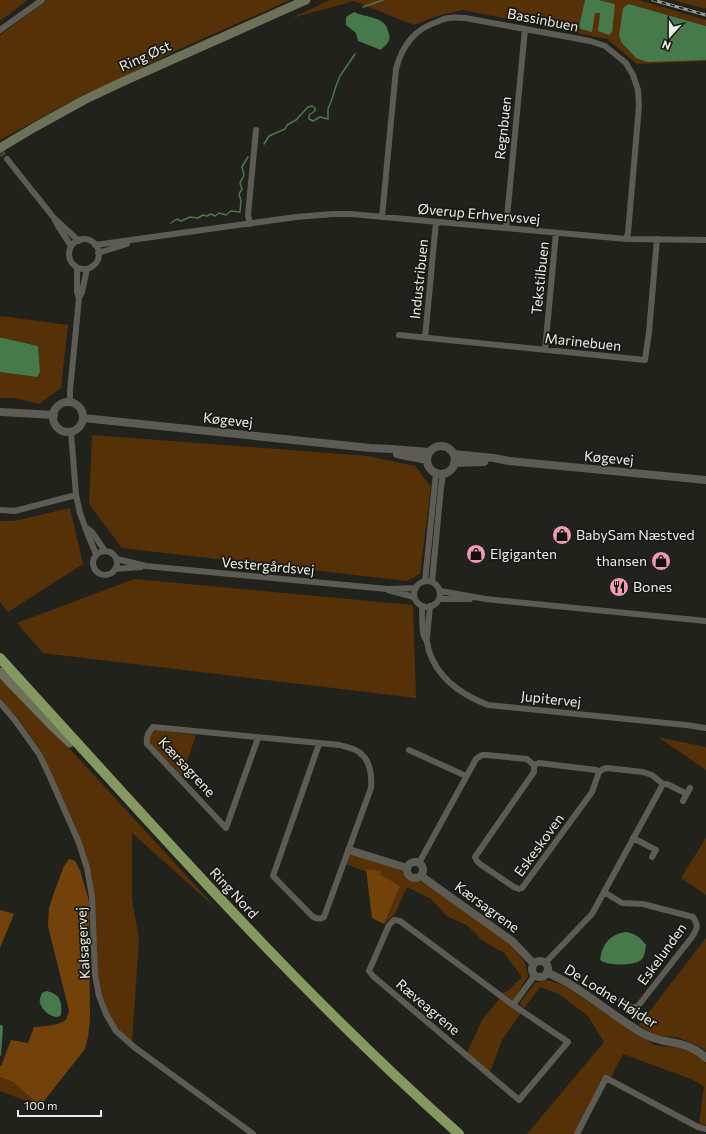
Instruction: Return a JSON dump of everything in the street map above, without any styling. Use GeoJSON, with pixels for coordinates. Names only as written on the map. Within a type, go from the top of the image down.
{"type":"FeatureCollection","features":[{"type":"Feature","properties":{"kind":"highway","name":"Ring Nord"},"geometry":{"type":"LineString","coordinates":[[0,658],[155,829],[252,933],[341,1024],[459,1134]]}},
{"type":"Feature","properties":{"kind":"highway"},"geometry":{"type":"LineString","coordinates":[[0,664],[156,838],[289,979],[385,1074],[450,1134]]}},
{"type":"Feature","properties":{"kind":"main road","name":"Ring Øst"},"geometry":{"type":"LineString","coordinates":[[0,148],[54,117],[122,82],[306,0]]}},
{"type":"Feature","properties":{"kind":"main road"},"geometry":{"type":"LineString","coordinates":[[0,672],[70,743]]}},
{"type":"Feature","properties":{"kind":"street"},"geometry":{"type":"LineString","coordinates":[[0,30],[42,0]]}},
{"type":"Feature","properties":{"kind":"street","name":"Bassinbuen"},"geometry":{"type":"LineString","coordinates":[[382,217],[396,69],[400,56],[408,42],[417,32],[431,24],[449,18],[465,18],[605,46],[626,64],[633,75],[638,90],[639,106],[628,233],[626,239]]}},
{"type":"Feature","properties":{"kind":"street","name":"Regnbuen"},"geometry":{"type":"LineString","coordinates":[[506,228],[525,29]]}},
{"type":"Feature","properties":{"kind":"street"},"geometry":{"type":"LineString","coordinates":[[250,224],[248,214],[256,130]]}},
{"type":"Feature","properties":{"kind":"street"},"geometry":{"type":"LineString","coordinates":[[7,159],[54,218],[79,241]]}},
{"type":"Feature","properties":{"kind":"street","name":"Øverup Erhvervsvej"},"geometry":{"type":"LineString","coordinates":[[95,245],[296,217],[333,214],[351,214],[626,239],[706,240]]}},
{"type":"Feature","properties":{"kind":"street"},"geometry":{"type":"LineString","coordinates":[[54,218],[71,246]]}},
{"type":"Feature","properties":{"kind":"street","name":"Industribuen"},"geometry":{"type":"LineString","coordinates":[[425,338],[436,222]]}},
{"type":"Feature","properties":{"kind":"street","name":"Tekstilbuen"},"geometry":{"type":"LineString","coordinates":[[545,350],[556,233]]}},
{"type":"Feature","properties":{"kind":"street","name":"Øverup Erhvervsvej"},"geometry":{"type":"LineString","coordinates":[[98,253],[142,239]]}},
{"type":"Feature","properties":{"kind":"street"},"geometry":{"type":"LineString","coordinates":[[88,240],[95,245],[98,253],[97,261],[91,267],[82,269],[73,265],[69,256],[71,246],[79,241],[88,240]]}},
{"type":"Feature","properties":{"kind":"street","name":"Marinebuen"},"geometry":{"type":"LineString","coordinates":[[399,336],[645,360],[657,240]]}},
{"type":"Feature","properties":{"kind":"street"},"geometry":{"type":"LineString","coordinates":[[70,403],[79,298],[78,268]]}},
{"type":"Feature","properties":{"kind":"street"},"geometry":{"type":"LineString","coordinates":[[79,298],[82,292],[87,269]]}},
{"type":"Feature","properties":{"kind":"street"},"geometry":{"type":"LineString","coordinates":[[70,403],[77,405],[80,408],[83,418],[79,427],[74,431],[65,432],[59,429],[55,424],[54,416],[59,406],[70,403]]}},
{"type":"Feature","properties":{"kind":"street"},"geometry":{"type":"LineString","coordinates":[[0,412],[54,416]]}},
{"type":"Feature","properties":{"kind":"street","name":"Køgevej"},"geometry":{"type":"LineString","coordinates":[[83,418],[370,448],[392,448],[428,456]]}},
{"type":"Feature","properties":{"kind":"street"},"geometry":{"type":"LineString","coordinates":[[71,432],[76,495],[85,528],[96,554]]}},
{"type":"Feature","properties":{"kind":"street"},"geometry":{"type":"LineString","coordinates":[[440,446],[448,448],[454,454],[454,463],[449,471],[439,473],[433,471],[428,466],[428,456],[436,447],[440,446]]}},
{"type":"Feature","properties":{"kind":"street","name":"Køgevej"},"geometry":{"type":"LineString","coordinates":[[454,454],[509,461],[706,480]]}},
{"type":"Feature","properties":{"kind":"street","name":"Køgevej"},"geometry":{"type":"LineString","coordinates":[[454,463],[509,461]]}},
{"type":"Feature","properties":{"kind":"street"},"geometry":{"type":"LineString","coordinates":[[429,581],[439,473]]}},
{"type":"Feature","properties":{"kind":"street"},"geometry":{"type":"LineString","coordinates":[[0,510],[15,511],[76,495]]}},
{"type":"Feature","properties":{"kind":"street"},"geometry":{"type":"LineString","coordinates":[[85,528],[92,532],[105,551]]}},
{"type":"Feature","properties":{"kind":"street"},"geometry":{"type":"LineString","coordinates":[[105,551],[112,553],[117,562],[116,569],[105,575],[95,570],[93,563],[96,554],[105,551]]}},
{"type":"Feature","properties":{"kind":"street","name":"Vestergårdsvej"},"geometry":{"type":"LineString","coordinates":[[116,559],[146,566],[386,589],[416,588]]}},
{"type":"Feature","properties":{"kind":"street","name":"Vestergårdsvej"},"geometry":{"type":"LineString","coordinates":[[116,569],[146,566]]}},
{"type":"Feature","properties":{"kind":"street"},"geometry":{"type":"LineString","coordinates":[[429,581],[435,584],[440,591],[439,599],[434,605],[422,606],[418,604],[414,597],[416,588],[420,583],[429,581]]}},
{"type":"Feature","properties":{"kind":"street","name":"Vestergårdsvej"},"geometry":{"type":"LineString","coordinates":[[386,589],[391,592],[414,597]]}},
{"type":"Feature","properties":{"kind":"street"},"geometry":{"type":"LineString","coordinates":[[440,591],[486,599],[706,621]]}},
{"type":"Feature","properties":{"kind":"street"},"geometry":{"type":"LineString","coordinates":[[439,599],[486,599]]}},
{"type":"Feature","properties":{"kind":"street","name":"Jupitervej"},"geometry":{"type":"LineString","coordinates":[[422,606],[424,636],[438,670],[457,690],[474,699],[488,705],[706,728]]}},
{"type":"Feature","properties":{"kind":"street","name":"Jupitervej"},"geometry":{"type":"LineString","coordinates":[[426,640],[430,606]]}},
{"type":"Feature","properties":{"kind":"street","name":"Kalsagervej"},"geometry":{"type":"LineString","coordinates":[[0,703],[28,736],[39,754],[78,843],[87,868],[92,897],[95,975],[98,996],[106,1014],[116,1030],[134,1047],[253,1134]]}},
{"type":"Feature","properties":{"kind":"street","name":"Kærsagrene"},"geometry":{"type":"LineString","coordinates":[[258,738],[226,828],[147,744],[146,738],[149,731],[153,727],[340,746],[359,752],[367,762],[370,769],[372,780],[371,788],[322,919],[315,918],[273,876],[319,744]]}},
{"type":"Feature","properties":{"kind":"street"},"geometry":{"type":"LineString","coordinates":[[409,750],[466,776]]}},
{"type":"Feature","properties":{"kind":"street"},"geometry":{"type":"LineString","coordinates":[[419,863],[466,776],[476,759],[482,755],[527,759],[534,765],[538,763],[596,770],[598,772],[607,768],[643,772],[652,775],[663,784],[667,784],[686,794]]}},
{"type":"Feature","properties":{"kind":"street","name":"Eskeskoven"},"geometry":{"type":"LineString","coordinates":[[534,765],[534,772],[475,856],[476,861],[519,889],[526,885],[592,792],[598,772]]}},
{"type":"Feature","properties":{"kind":"street"},"geometry":{"type":"LineString","coordinates":[[545,963],[592,914],[663,784]]}},
{"type":"Feature","properties":{"kind":"street"},"geometry":{"type":"LineString","coordinates":[[683,801],[690,788]]}},
{"type":"Feature","properties":{"kind":"street"},"geometry":{"type":"LineString","coordinates":[[633,838],[656,850]]}},
{"type":"Feature","properties":{"kind":"street"},"geometry":{"type":"LineString","coordinates":[[652,857],[659,843]]}},
{"type":"Feature","properties":{"kind":"street"},"geometry":{"type":"LineString","coordinates":[[349,850],[407,868]]}},
{"type":"Feature","properties":{"kind":"street"},"geometry":{"type":"LineString","coordinates":[[413,862],[419,863],[423,867],[423,873],[417,878],[412,878],[408,875],[407,868],[408,865],[413,862]]}},
{"type":"Feature","properties":{"kind":"street","name":"Kærsagrene"},"geometry":{"type":"LineString","coordinates":[[421,876],[512,941],[534,964]]}},
{"type":"Feature","properties":{"kind":"street","name":"Eskelunden"},"geometry":{"type":"LineString","coordinates":[[604,892],[622,903],[643,904],[693,917],[697,922],[697,929],[692,937],[638,1006],[632,1008],[621,1001]]}},
{"type":"Feature","properties":{"kind":"street","name":"Ræveagrene"},"geometry":{"type":"LineString","coordinates":[[394,920],[400,921],[513,1005],[568,1042],[519,1100],[369,971],[389,925],[394,920]]}},
{"type":"Feature","properties":{"kind":"street"},"geometry":{"type":"LineString","coordinates":[[539,961],[545,963],[548,968],[547,972],[543,976],[535,975],[533,971],[534,964],[539,961]]}},
{"type":"Feature","properties":{"kind":"street","name":"De Lodne Højder"},"geometry":{"type":"LineString","coordinates":[[547,972],[570,984],[643,1034],[660,1040],[688,1046],[706,1058]]}},
{"type":"Feature","properties":{"kind":"street"},"geometry":{"type":"LineString","coordinates":[[513,1005],[535,975]]}},
{"type":"Feature","properties":{"kind":"street"},"geometry":{"type":"LineString","coordinates":[[577,1134],[606,1078],[698,1127],[706,1129]]}},
{"type":"Feature","properties":{"kind":"shaded area"},"geometry":{"type":"Polygon","coordinates":[[[0,0],[28,0],[0,21],[0,0]]]}},
{"type":"Feature","properties":{"kind":"shaded area"},"geometry":{"type":"Polygon","coordinates":[[[47,0],[290,0],[175,51],[116,81],[83,95],[0,140],[0,35],[47,0]]]}},
{"type":"Feature","properties":{"kind":"shaded area"},"geometry":{"type":"Polygon","coordinates":[[[330,0],[585,0],[579,26],[595,13],[600,13],[615,4],[599,0],[639,0],[706,20],[706,26],[630,4],[623,8],[619,35],[621,43],[706,61],[637,64],[607,39],[463,10],[437,16],[414,25],[354,1],[292,18],[330,0]]]}},
{"type":"Feature","properties":{"kind":"shaded area"},"geometry":{"type":"Polygon","coordinates":[[[585,0],[599,0],[615,4],[612,32],[609,35],[598,31],[600,13],[595,13],[592,32],[581,29],[579,26],[585,0]]]}},
{"type":"Feature","properties":{"kind":"shaded area"},"geometry":{"type":"Polygon","coordinates":[[[673,0],[706,0],[706,9],[673,0]]]}},
{"type":"Feature","properties":{"kind":"shaded area"},"geometry":{"type":"Polygon","coordinates":[[[629,4],[706,26],[706,60],[647,62],[636,58],[621,42],[619,35],[623,8],[629,4]]]}},
{"type":"Feature","properties":{"kind":"shaded area"},"geometry":{"type":"Polygon","coordinates":[[[354,12],[379,20],[386,26],[389,39],[388,43],[381,50],[358,41],[356,33],[346,25],[346,17],[354,12]]]}},
{"type":"Feature","properties":{"kind":"shaded area"},"geometry":{"type":"Polygon","coordinates":[[[1,316],[68,325],[61,388],[39,404],[16,398],[0,398],[0,372],[37,377],[40,372],[38,346],[0,338],[1,316]]]}},
{"type":"Feature","properties":{"kind":"shaded area"},"geometry":{"type":"Polygon","coordinates":[[[0,338],[38,346],[40,372],[37,377],[0,372],[0,338]]]}},
{"type":"Feature","properties":{"kind":"shaded area"},"geometry":{"type":"Polygon","coordinates":[[[92,435],[368,456],[415,466],[431,487],[420,574],[407,581],[122,548],[89,504],[92,435]]]}},
{"type":"Feature","properties":{"kind":"shaded area"},"geometry":{"type":"Polygon","coordinates":[[[70,508],[83,564],[8,612],[0,602],[0,521],[14,521],[70,508]]]}},
{"type":"Feature","properties":{"kind":"shaded area"},"geometry":{"type":"Polygon","coordinates":[[[134,579],[413,605],[416,698],[43,653],[17,623],[134,579]]]}},
{"type":"Feature","properties":{"kind":"shaded area"},"geometry":{"type":"Polygon","coordinates":[[[0,677],[68,747],[217,909],[132,833],[132,899],[139,940],[132,1042],[118,1029],[107,1012],[101,995],[96,974],[89,865],[41,751],[16,716],[0,700],[0,677]]]}},
{"type":"Feature","properties":{"kind":"shaded area"},"geometry":{"type":"Polygon","coordinates":[[[155,730],[196,735],[182,776],[150,744],[148,738],[155,730]]]}},
{"type":"Feature","properties":{"kind":"shaded area"},"geometry":{"type":"Polygon","coordinates":[[[658,737],[706,747],[706,770],[658,737]]]}},
{"type":"Feature","properties":{"kind":"shaded area"},"geometry":{"type":"Polygon","coordinates":[[[706,838],[706,895],[681,878],[706,838]]]}},
{"type":"Feature","properties":{"kind":"shaded area"},"geometry":{"type":"Polygon","coordinates":[[[350,853],[402,871],[405,877],[411,881],[419,881],[438,891],[512,945],[525,963],[528,976],[513,1001],[502,993],[508,991],[522,977],[504,953],[483,941],[468,926],[447,916],[431,899],[407,887],[395,914],[384,924],[400,886],[380,874],[381,871],[366,869],[367,872],[346,864],[350,853]]]}},
{"type":"Feature","properties":{"kind":"shaded area"},"geometry":{"type":"Polygon","coordinates":[[[69,859],[75,861],[80,870],[89,901],[90,1020],[85,1049],[40,1106],[13,1082],[0,1077],[0,1066],[11,1040],[28,1043],[34,1027],[63,1022],[66,1020],[69,1011],[48,926],[49,908],[64,866],[69,859]]]}},
{"type":"Feature","properties":{"kind":"shaded area"},"geometry":{"type":"Polygon","coordinates":[[[366,869],[381,871],[380,874],[400,886],[384,924],[372,918],[366,869]]]}},
{"type":"Feature","properties":{"kind":"shaded area"},"geometry":{"type":"Polygon","coordinates":[[[0,910],[14,914],[0,948],[0,910]]]}},
{"type":"Feature","properties":{"kind":"shaded area"},"geometry":{"type":"Polygon","coordinates":[[[626,932],[638,936],[646,945],[644,955],[641,960],[627,964],[614,964],[600,960],[603,949],[608,941],[615,935],[626,932]]]}},
{"type":"Feature","properties":{"kind":"shaded area"},"geometry":{"type":"Polygon","coordinates":[[[706,938],[706,1051],[680,1038],[655,1035],[639,1025],[706,938]]]}},
{"type":"Feature","properties":{"kind":"shaded area"},"geometry":{"type":"Polygon","coordinates":[[[546,980],[563,985],[654,1045],[680,1048],[698,1055],[706,1064],[706,1125],[699,1124],[704,1086],[691,1079],[623,1054],[611,1077],[606,1075],[575,1134],[527,1134],[604,1042],[588,1016],[559,994],[540,987],[524,1008],[519,1004],[535,983],[546,980]]]}},
{"type":"Feature","properties":{"kind":"shaded area"},"geometry":{"type":"Polygon","coordinates":[[[46,991],[55,994],[60,999],[61,1015],[58,1017],[44,1011],[41,1006],[40,998],[42,993],[46,991]]]}},
{"type":"Feature","properties":{"kind":"shaded area"},"geometry":{"type":"Polygon","coordinates":[[[500,998],[521,1013],[502,1040],[490,1072],[467,1053],[482,1020],[500,998]]]}},
{"type":"Feature","properties":{"kind":"shaded area"},"geometry":{"type":"Polygon","coordinates":[[[0,1025],[3,1027],[0,1056],[0,1025]]]}},
{"type":"Feature","properties":{"kind":"shaded area"},"geometry":{"type":"Polygon","coordinates":[[[0,1077],[13,1082],[40,1106],[0,1091],[0,1077]]]}},
{"type":"Feature","properties":{"kind":"waterway"},"geometry":{"type":"LineString","coordinates":[[363,7],[383,0]]}},
{"type":"Feature","properties":{"kind":"waterway"},"geometry":{"type":"LineString","coordinates":[[264,144],[269,136],[285,129],[287,125],[296,120],[308,107],[312,106],[315,108],[315,111],[309,115],[309,119],[313,121],[320,117],[328,119],[328,109],[340,76],[355,54]]}},
{"type":"Feature","properties":{"kind":"waterway"},"geometry":{"type":"LineString","coordinates":[[171,223],[177,219],[181,221],[190,217],[198,218],[203,215],[207,216],[211,214],[215,216],[219,213],[226,215],[231,211],[240,212],[241,201],[239,194],[242,189],[240,183],[244,175],[242,167],[248,157]]}},
{"type":"Feature","properties":{"kind":"tunnel"},"geometry":{"type":"LineString","coordinates":[[0,151],[7,159]]}},
{"type":"Feature","properties":{"kind":"railway"},"geometry":{"type":"LineString","coordinates":[[653,0],[706,15]]}},
{"type":"Feature","properties":{"kind":"place","name":"BabySam Næstved"},"geometry":{"type":"Point","coordinates":[562,535]}},
{"type":"Feature","properties":{"kind":"place","name":"Elgiganten"},"geometry":{"type":"Point","coordinates":[476,554]}},
{"type":"Feature","properties":{"kind":"place","name":"thansen"},"geometry":{"type":"Point","coordinates":[661,561]}},
{"type":"Feature","properties":{"kind":"place","name":"Bones"},"geometry":{"type":"Point","coordinates":[619,587]}}]}
